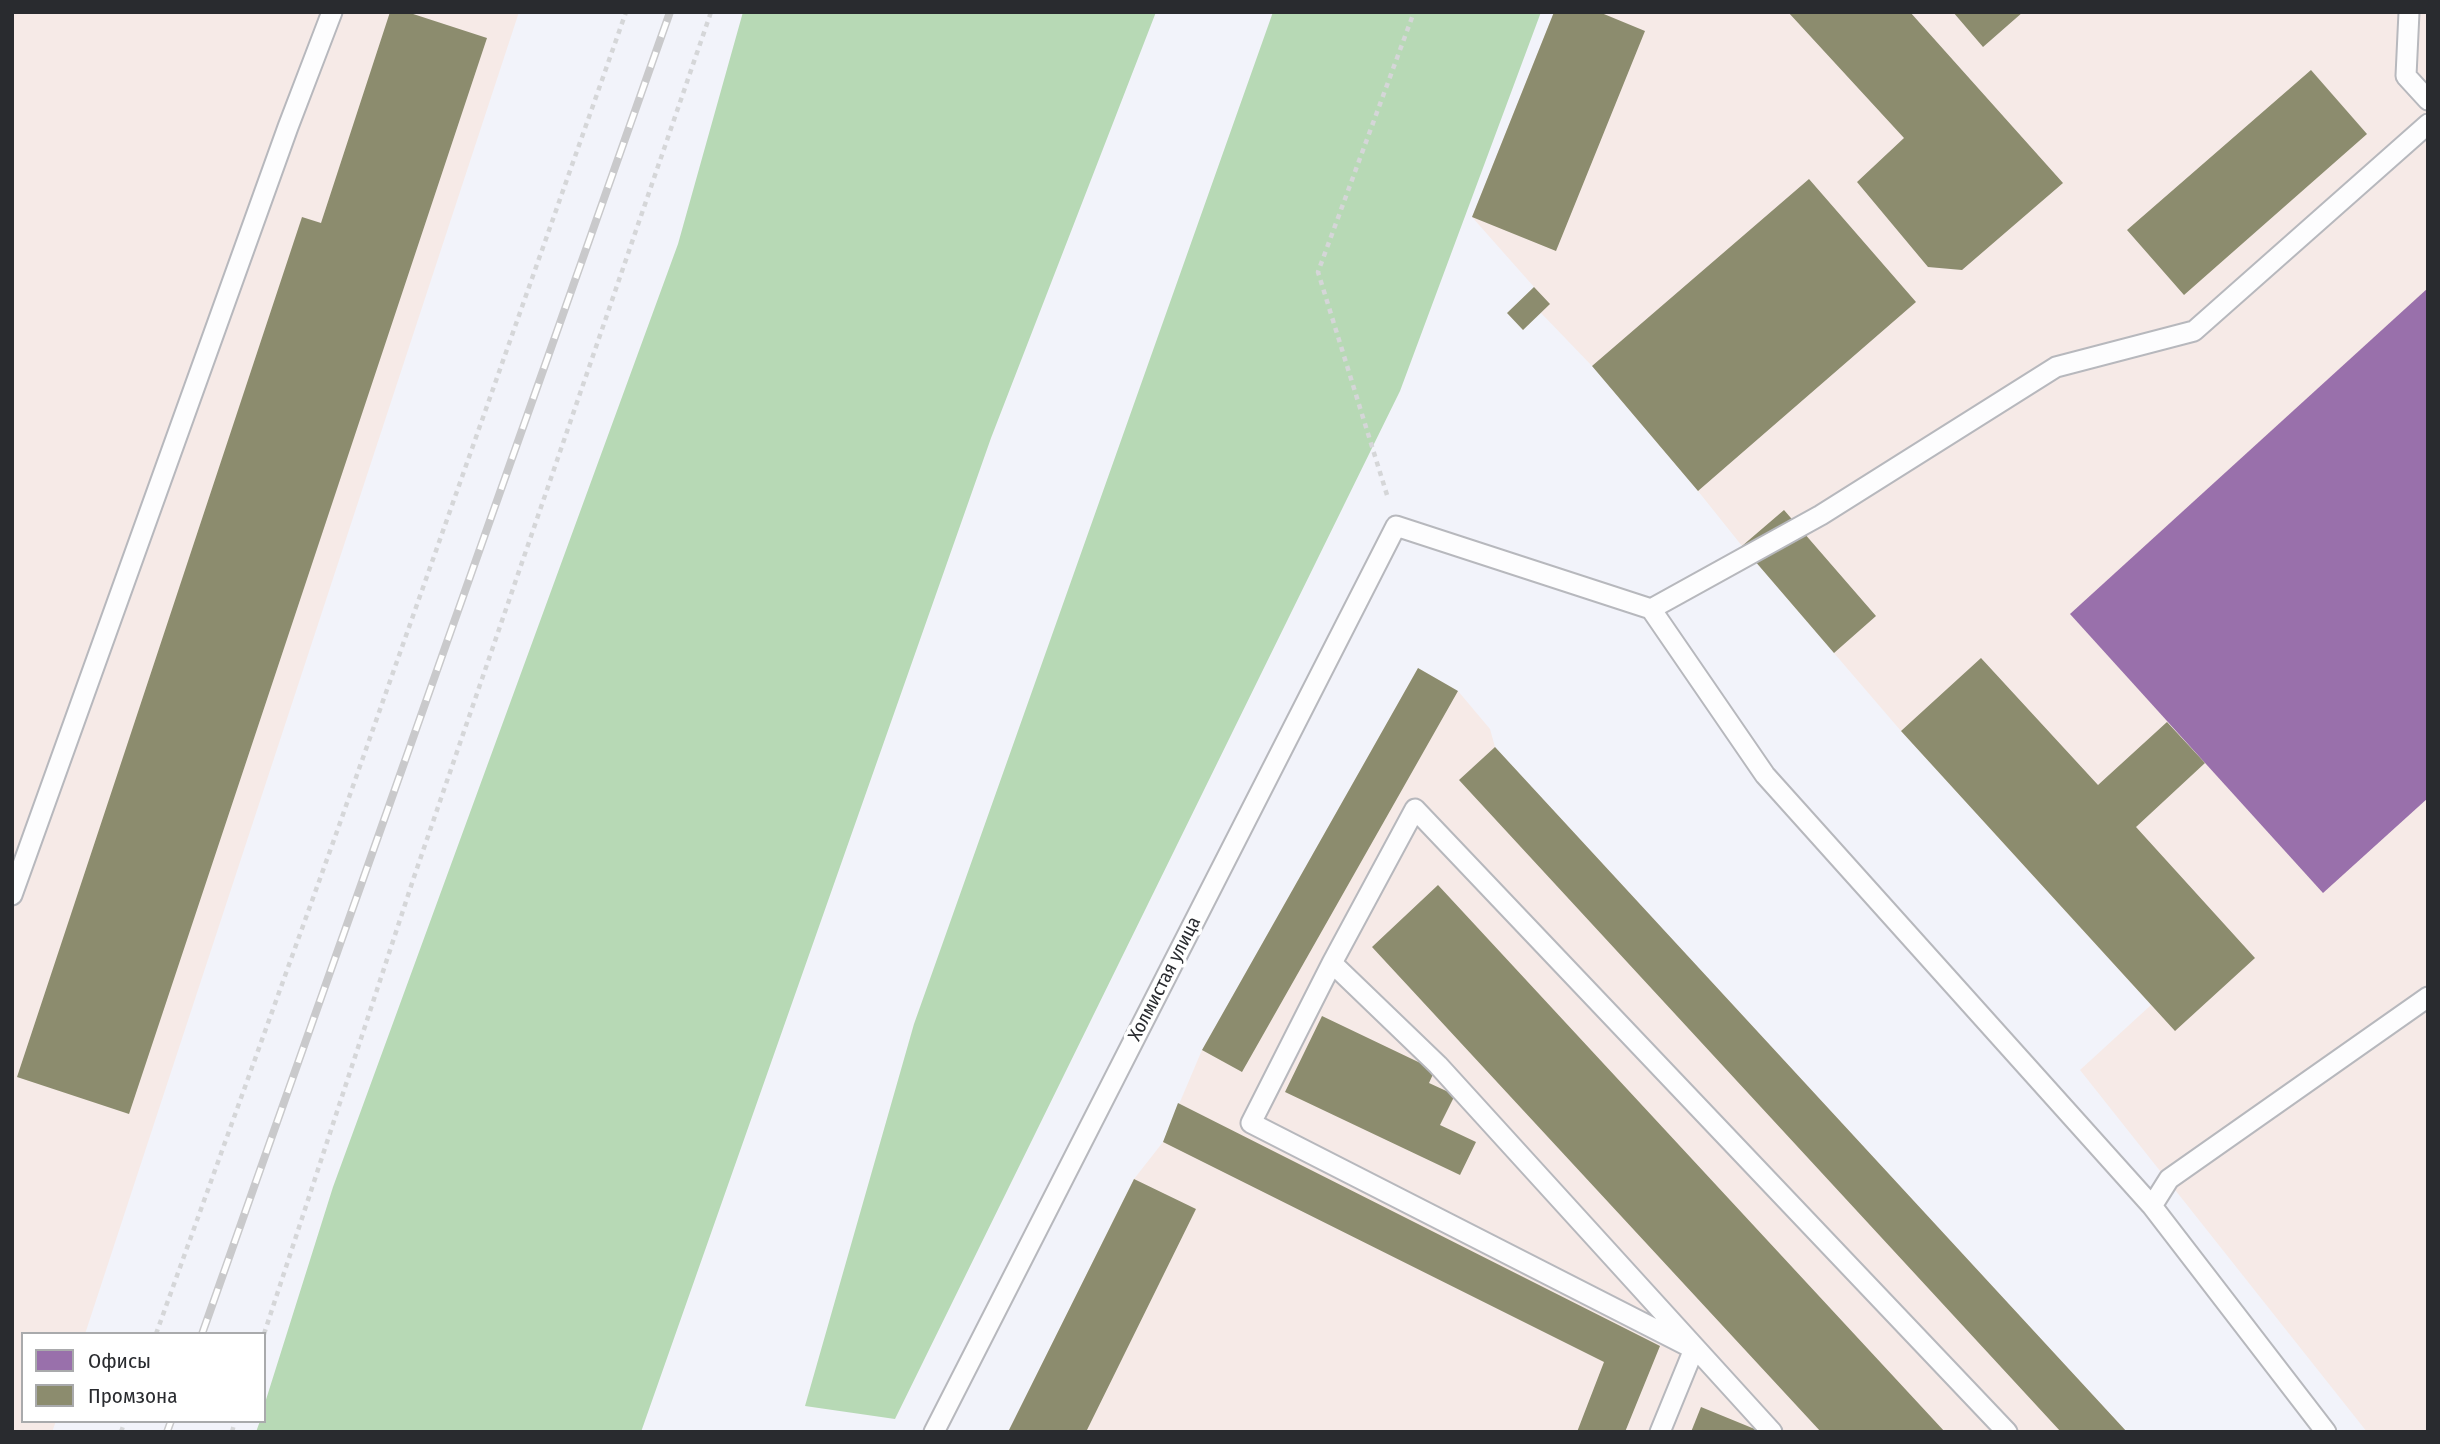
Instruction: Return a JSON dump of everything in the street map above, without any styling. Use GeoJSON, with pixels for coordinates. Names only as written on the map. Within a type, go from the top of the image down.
{"type":"FeatureCollection","features":[{"type":"Feature","properties":{"kind":"lane"},"geometry":{"type":"LineString","coordinates":[[12,895],[283,140],[332,12]]}},
{"type":"Feature","properties":{"kind":"lane"},"geometry":{"type":"LineString","coordinates":[[2409,12],[2406,76],[2428,100]]}},
{"type":"Feature","properties":{"kind":"lane"},"geometry":{"type":"LineString","coordinates":[[1651,610],[1821,515],[2056,366],[2194,331],[2428,124]]}},
{"type":"Feature","properties":{"kind":"lane"},"geometry":{"type":"LineString","coordinates":[[1396,526],[1651,610],[1765,775],[2152,1206],[2326,1432]]}},
{"type":"Feature","properties":{"kind":"lane","name":"Холмистая улица"},"geometry":{"type":"LineString","coordinates":[[933,1432],[1396,526]]}},
{"type":"Feature","properties":{"kind":"lane"},"geometry":{"type":"LineString","coordinates":[[1695,1349],[1251,1123],[1332,963],[1415,809],[2007,1432]]}},
{"type":"Feature","properties":{"kind":"lane"},"geometry":{"type":"LineString","coordinates":[[1332,963],[1438,1065],[1772,1432]]}},
{"type":"Feature","properties":{"kind":"lane"},"geometry":{"type":"LineString","coordinates":[[2152,1206],[2169,1179],[2428,997]]}},
{"type":"Feature","properties":{"kind":"lane"},"geometry":{"type":"LineString","coordinates":[[1660,1432],[1695,1349]]}},
{"type":"Feature","properties":{"kind":"path"},"geometry":{"type":"LineString","coordinates":[[157,1332],[335,837],[626,12]]}},
{"type":"Feature","properties":{"kind":"path"},"geometry":{"type":"LineString","coordinates":[[265,1332],[414,877],[711,12]]}},
{"type":"Feature","properties":{"kind":"path"},"geometry":{"type":"LineString","coordinates":[[1396,526],[1318,272],[1414,12]]}},
{"type":"Feature","properties":{"kind":"shaded area"},"geometry":{"type":"Polygon","coordinates":[[[12,12],[519,12],[86,1332],[21,1332],[21,1423],[55,1423],[52,1432],[12,1432],[12,12]]]}},
{"type":"Feature","properties":{"kind":"shaded area"},"geometry":{"type":"Polygon","coordinates":[[[1554,12],[2428,12],[2428,1432],[2367,1432],[2080,1070],[2151,1005],[1901,731],[1592,366],[1541,313],[1523,330],[1507,313],[1534,287],[1472,217],[1554,12]]]}},
{"type":"Feature","properties":{"kind":"shaded area"},"geometry":{"type":"Polygon","coordinates":[[[1418,668],[1458,691],[1490,729],[1495,747],[2127,1432],[1008,1432],[1134,1179],[1163,1142],[1202,1050],[1418,668]]]}},
{"type":"Feature","properties":{"kind":"green space"},"geometry":{"type":"Polygon","coordinates":[[[743,12],[1156,12],[991,438],[641,1432],[256,1432],[259,1423],[266,1423],[266,1400],[333,1187],[678,244],[743,12]]]}},
{"type":"Feature","properties":{"kind":"green space"},"geometry":{"type":"Polygon","coordinates":[[[1273,12],[1541,12],[1400,391],[895,1419],[805,1406],[914,1024],[1273,12]]]}},
{"type":"Feature","properties":{"kind":"building: Офисы"},"geometry":{"type":"Polygon","coordinates":[[[2428,288],[2428,798],[2323,893],[2070,614],[2428,288]]]}},
{"type":"Feature","properties":{"kind":"building: Промзона"},"geometry":{"type":"Polygon","coordinates":[[[390,12],[407,12],[487,38],[129,1114],[17,1077],[302,217],[321,223],[390,12]]]}},
{"type":"Feature","properties":{"kind":"building: Промзона"},"geometry":{"type":"Polygon","coordinates":[[[1554,12],[1599,12],[1645,31],[1556,251],[1472,217],[1554,12]]]}},
{"type":"Feature","properties":{"kind":"building: Промзона"},"geometry":{"type":"Polygon","coordinates":[[[1788,12],[1910,12],[2063,183],[1962,270],[1928,267],[1857,182],[1904,138],[1788,12]]]}},
{"type":"Feature","properties":{"kind":"building: Промзона"},"geometry":{"type":"Polygon","coordinates":[[[1953,12],[2023,12],[1983,47],[1953,12]]]}},
{"type":"Feature","properties":{"kind":"building: Промзона"},"geometry":{"type":"Polygon","coordinates":[[[2311,70],[2367,134],[2184,295],[2127,230],[2311,70]]]}},
{"type":"Feature","properties":{"kind":"building: Промзона"},"geometry":{"type":"Polygon","coordinates":[[[1809,179],[1916,302],[1698,491],[1592,366],[1809,179]]]}},
{"type":"Feature","properties":{"kind":"building: Промзона"},"geometry":{"type":"Polygon","coordinates":[[[1534,287],[1550,304],[1523,330],[1507,313],[1534,287]]]}},
{"type":"Feature","properties":{"kind":"building: Промзона"},"geometry":{"type":"Polygon","coordinates":[[[1784,510],[1876,616],[1834,653],[1742,546],[1784,510]]]}},
{"type":"Feature","properties":{"kind":"building: Промзона"},"geometry":{"type":"Polygon","coordinates":[[[1981,658],[2098,785],[2167,722],[2205,763],[2136,827],[2255,958],[2175,1031],[1901,731],[1981,658]]]}},
{"type":"Feature","properties":{"kind":"building: Промзона"},"geometry":{"type":"Polygon","coordinates":[[[1418,668],[1458,691],[1242,1072],[1202,1050],[1418,668]]]}},
{"type":"Feature","properties":{"kind":"building: Промзона"},"geometry":{"type":"Polygon","coordinates":[[[1495,747],[2127,1432],[2061,1432],[1459,780],[1495,747]]]}},
{"type":"Feature","properties":{"kind":"building: Промзона"},"geometry":{"type":"Polygon","coordinates":[[[1438,885],[1945,1432],[1821,1432],[1372,947],[1438,885]]]}},
{"type":"Feature","properties":{"kind":"building: Промзона"},"geometry":{"type":"Polygon","coordinates":[[[1322,1016],[1435,1070],[1429,1083],[1455,1095],[1440,1125],[1476,1142],[1460,1175],[1285,1092],[1322,1016]]]}},
{"type":"Feature","properties":{"kind":"building: Промзона"},"geometry":{"type":"Polygon","coordinates":[[[1178,1103],[1660,1346],[1625,1432],[1577,1432],[1604,1362],[1163,1142],[1178,1103]]]}},
{"type":"Feature","properties":{"kind":"building: Промзона"},"geometry":{"type":"Polygon","coordinates":[[[1134,1179],[1196,1209],[1086,1432],[1008,1432],[1134,1179]]]}},
{"type":"Feature","properties":{"kind":"building: Промзона"},"geometry":{"type":"Polygon","coordinates":[[[1701,1407],[1762,1432],[1691,1432],[1701,1407]]]}},
{"type":"Feature","properties":{"kind":"railway"},"geometry":{"type":"LineString","coordinates":[[203,1332],[670,12]]}},
{"type":"Feature","properties":{"kind":"railway"},"geometry":{"type":"LineString","coordinates":[[167,1432],[170,1423]]}}]}
